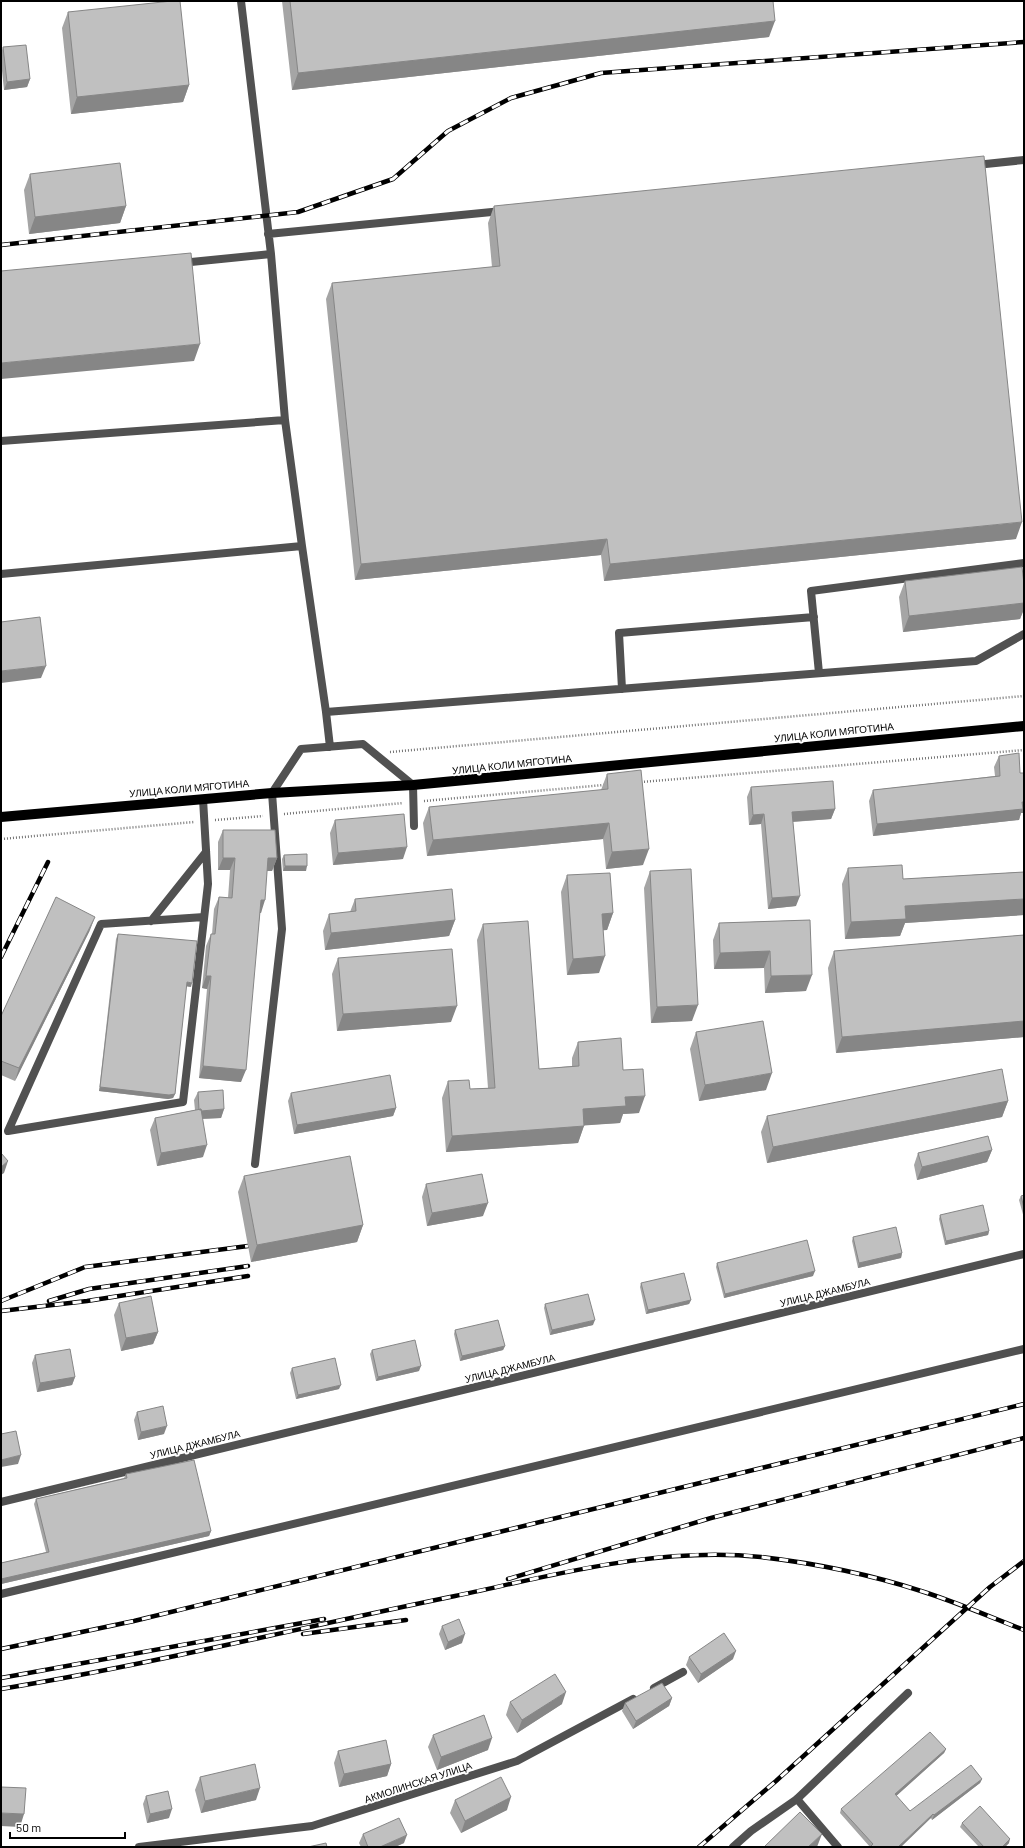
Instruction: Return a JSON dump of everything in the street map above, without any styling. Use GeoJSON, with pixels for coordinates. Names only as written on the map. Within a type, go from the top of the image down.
{"type":"FeatureCollection","features":[{"type":"Feature","properties":{"kind":"main road","name":"УЛИЦА КОЛИ МЯГОТИНА"},"geometry":{"type":"LineString","coordinates":[[1,817],[272,793],[413,785],[1024,726]]}},
{"type":"Feature","properties":{"kind":"street"},"geometry":{"type":"LineString","coordinates":[[241,1],[271,254],[284,420],[330,747]]}},
{"type":"Feature","properties":{"kind":"street"},"geometry":{"type":"LineString","coordinates":[[968,166],[1024,160]]}},
{"type":"Feature","properties":{"kind":"street"},"geometry":{"type":"LineString","coordinates":[[268,234],[507,210]]}},
{"type":"Feature","properties":{"kind":"street"},"geometry":{"type":"LineString","coordinates":[[175,264],[271,254]]}},
{"type":"Feature","properties":{"kind":"street"},"geometry":{"type":"LineString","coordinates":[[1,441],[284,420]]}},
{"type":"Feature","properties":{"kind":"street"},"geometry":{"type":"LineString","coordinates":[[1,574],[302,546]]}},
{"type":"Feature","properties":{"kind":"street"},"geometry":{"type":"LineString","coordinates":[[819,674],[812,591],[1024,563]]}},
{"type":"Feature","properties":{"kind":"street"},"geometry":{"type":"LineString","coordinates":[[622,689],[619,633],[814,618]]}},
{"type":"Feature","properties":{"kind":"street"},"geometry":{"type":"LineString","coordinates":[[326,712],[976,661],[1024,634]]}},
{"type":"Feature","properties":{"kind":"street"},"geometry":{"type":"LineString","coordinates":[[255,1164],[282,929],[272,793],[301,749],[363,744],[413,785],[414,826]]}},
{"type":"Feature","properties":{"kind":"street"},"geometry":{"type":"LineString","coordinates":[[203,799],[208,884],[183,1102],[8,1131],[101,924],[204,918]]}},
{"type":"Feature","properties":{"kind":"street"},"geometry":{"type":"LineString","coordinates":[[151,921],[206,852]]}},
{"type":"Feature","properties":{"kind":"street","name":"УЛИЦА ДЖАМБУЛА"},"geometry":{"type":"LineString","coordinates":[[1,1502],[1024,1254]]}},
{"type":"Feature","properties":{"kind":"street"},"geometry":{"type":"LineString","coordinates":[[1,1594],[1024,1349]]}},
{"type":"Feature","properties":{"kind":"street","name":"АКМОЛИНСКАЯ УЛИЦА"},"geometry":{"type":"LineString","coordinates":[[139,1847],[312,1826],[517,1761],[683,1672]]}},
{"type":"Feature","properties":{"kind":"street"},"geometry":{"type":"LineString","coordinates":[[733,1847],[751,1831],[797,1799],[908,1693]]}},
{"type":"Feature","properties":{"kind":"street"},"geometry":{"type":"LineString","coordinates":[[797,1799],[838,1847]]}},
{"type":"Feature","properties":{"kind":"path"},"geometry":{"type":"LineString","coordinates":[[374,753],[1024,696]]}},
{"type":"Feature","properties":{"kind":"path"},"geometry":{"type":"LineString","coordinates":[[640,782],[1024,750]]}},
{"type":"Feature","properties":{"kind":"path"},"geometry":{"type":"LineString","coordinates":[[1,839],[609,784]]}},
{"type":"Feature","properties":{"kind":"building"},"geometry":{"type":"Polygon","coordinates":[[[180,1],[189,85],[77,97],[68,12],[180,1]]]}},
{"type":"Feature","properties":{"kind":"building"},"geometry":{"type":"Polygon","coordinates":[[[290,1],[773,1],[775,21],[298,73],[290,1]]]}},
{"type":"Feature","properties":{"kind":"building"},"geometry":{"type":"Polygon","coordinates":[[[26,45],[30,79],[7,82],[3,47],[26,45]]]}},
{"type":"Feature","properties":{"kind":"building"},"geometry":{"type":"Polygon","coordinates":[[[984,156],[1022,522],[610,564],[607,539],[361,564],[332,283],[500,266],[494,206],[984,156]]]}},
{"type":"Feature","properties":{"kind":"building"},"geometry":{"type":"Polygon","coordinates":[[[120,163],[126,206],[35,217],[30,174],[120,163]]]}},
{"type":"Feature","properties":{"kind":"building"},"geometry":{"type":"Polygon","coordinates":[[[191,253],[200,344],[1,363],[1,271],[191,253]]]}},
{"type":"Feature","properties":{"kind":"building"},"geometry":{"type":"Polygon","coordinates":[[[1022,567],[1024,603],[909,616],[905,581],[1022,567]]]}},
{"type":"Feature","properties":{"kind":"building"},"geometry":{"type":"Polygon","coordinates":[[[40,617],[46,666],[1,671],[1,622],[40,617]]]}},
{"type":"Feature","properties":{"kind":"building"},"geometry":{"type":"Polygon","coordinates":[[[1019,753],[1020,773],[1024,773],[1023,809],[877,824],[873,790],[1000,776],[999,756],[1019,753]]]}},
{"type":"Feature","properties":{"kind":"building"},"geometry":{"type":"Polygon","coordinates":[[[641,770],[649,849],[612,852],[609,823],[433,840],[429,807],[608,789],[607,774],[641,770]]]}},
{"type":"Feature","properties":{"kind":"building"},"geometry":{"type":"Polygon","coordinates":[[[833,781],[835,809],[792,812],[800,896],[772,898],[764,814],[753,815],[751,787],[833,781]]]}},
{"type":"Feature","properties":{"kind":"building"},"geometry":{"type":"Polygon","coordinates":[[[404,814],[407,847],[338,853],[335,820],[404,814]]]}},
{"type":"Feature","properties":{"kind":"building"},"geometry":{"type":"Polygon","coordinates":[[[223,830],[275,830],[277,858],[268,858],[265,900],[261,900],[246,1070],[203,1066],[211,976],[206,976],[211,934],[215,934],[219,897],[232,898],[235,858],[223,858],[223,830]]]}},
{"type":"Feature","properties":{"kind":"building"},"geometry":{"type":"Polygon","coordinates":[[[307,854],[307,866],[285,866],[284,855],[307,854]]]}},
{"type":"Feature","properties":{"kind":"building"},"geometry":{"type":"Polygon","coordinates":[[[902,865],[903,879],[1024,872],[1024,899],[905,906],[906,919],[851,922],[848,868],[902,865]]]}},
{"type":"Feature","properties":{"kind":"building"},"geometry":{"type":"Polygon","coordinates":[[[691,869],[698,1005],[657,1007],[650,871],[691,869]]]}},
{"type":"Feature","properties":{"kind":"building"},"geometry":{"type":"Polygon","coordinates":[[[610,873],[613,913],[602,914],[605,956],[573,959],[567,875],[610,873]]]}},
{"type":"Feature","properties":{"kind":"building"},"geometry":{"type":"Polygon","coordinates":[[[452,889],[455,920],[331,933],[329,914],[356,911],[355,899],[452,889]]]}},
{"type":"Feature","properties":{"kind":"building"},"geometry":{"type":"Polygon","coordinates":[[[56,897],[95,917],[19,1068],[1,1061],[1,1016],[56,897]]]}},
{"type":"Feature","properties":{"kind":"building"},"geometry":{"type":"Polygon","coordinates":[[[810,920],[812,975],[771,976],[770,951],[720,953],[719,923],[810,920]]]}},
{"type":"Feature","properties":{"kind":"building"},"geometry":{"type":"Polygon","coordinates":[[[528,921],[539,1069],[579,1066],[578,1042],[621,1038],[623,1070],[643,1069],[645,1096],[625,1097],[626,1106],[583,1109],[584,1126],[452,1136],[448,1081],[469,1080],[470,1089],[495,1088],[483,924],[528,921]]]}},
{"type":"Feature","properties":{"kind":"building"},"geometry":{"type":"Polygon","coordinates":[[[118,934],[197,941],[192,983],[187,982],[175,1094],[169,1095],[100,1087],[118,934]]]}},
{"type":"Feature","properties":{"kind":"building"},"geometry":{"type":"Polygon","coordinates":[[[1024,935],[1024,1021],[842,1037],[834,951],[1024,935]]]}},
{"type":"Feature","properties":{"kind":"building"},"geometry":{"type":"Polygon","coordinates":[[[452,949],[457,1006],[343,1014],[338,958],[452,949]]]}},
{"type":"Feature","properties":{"kind":"building"},"geometry":{"type":"Polygon","coordinates":[[[763,1021],[772,1073],[705,1085],[696,1032],[763,1021]]]}},
{"type":"Feature","properties":{"kind":"building"},"geometry":{"type":"Polygon","coordinates":[[[1002,1069],[1008,1101],[773,1147],[767,1116],[1002,1069]]]}},
{"type":"Feature","properties":{"kind":"building"},"geometry":{"type":"Polygon","coordinates":[[[390,1075],[396,1108],[297,1125],[291,1093],[390,1075]]]}},
{"type":"Feature","properties":{"kind":"building"},"geometry":{"type":"Polygon","coordinates":[[[223,1090],[224,1109],[199,1110],[198,1092],[223,1090]]]}},
{"type":"Feature","properties":{"kind":"building"},"geometry":{"type":"Polygon","coordinates":[[[201,1109],[207,1145],[161,1153],[155,1118],[201,1109]]]}},
{"type":"Feature","properties":{"kind":"building"},"geometry":{"type":"Polygon","coordinates":[[[988,1136],[992,1150],[922,1167],[918,1153],[988,1136]]]}},
{"type":"Feature","properties":{"kind":"building"},"geometry":{"type":"Polygon","coordinates":[[[1,1153],[8,1161],[1,1167],[1,1153]]]}},
{"type":"Feature","properties":{"kind":"building"},"geometry":{"type":"Polygon","coordinates":[[[350,1156],[363,1225],[257,1245],[244,1176],[350,1156]]]}},
{"type":"Feature","properties":{"kind":"building"},"geometry":{"type":"Polygon","coordinates":[[[482,1174],[488,1203],[432,1213],[426,1184],[482,1174]]]}},
{"type":"Feature","properties":{"kind":"building"},"geometry":{"type":"Polygon","coordinates":[[[1024,1195],[1024,1208],[1021,1196],[1024,1195]]]}},
{"type":"Feature","properties":{"kind":"building"},"geometry":{"type":"Polygon","coordinates":[[[983,1205],[989,1231],[946,1241],[940,1215],[983,1205]]]}},
{"type":"Feature","properties":{"kind":"building"},"geometry":{"type":"Polygon","coordinates":[[[896,1227],[902,1253],[859,1263],[853,1237],[896,1227]]]}},
{"type":"Feature","properties":{"kind":"building"},"geometry":{"type":"Polygon","coordinates":[[[807,1240],[815,1271],[725,1294],[717,1263],[807,1240]]]}},
{"type":"Feature","properties":{"kind":"building"},"geometry":{"type":"Polygon","coordinates":[[[684,1273],[691,1300],[648,1310],[641,1283],[684,1273]]]}},
{"type":"Feature","properties":{"kind":"building"},"geometry":{"type":"Polygon","coordinates":[[[588,1294],[595,1320],[552,1330],[545,1304],[588,1294]]]}},
{"type":"Feature","properties":{"kind":"building"},"geometry":{"type":"Polygon","coordinates":[[[151,1296],[158,1332],[126,1338],[119,1303],[151,1296]]]}},
{"type":"Feature","properties":{"kind":"building"},"geometry":{"type":"Polygon","coordinates":[[[498,1320],[505,1346],[462,1356],[455,1330],[498,1320]]]}},
{"type":"Feature","properties":{"kind":"building"},"geometry":{"type":"Polygon","coordinates":[[[415,1340],[421,1366],[378,1377],[372,1350],[415,1340]]]}},
{"type":"Feature","properties":{"kind":"building"},"geometry":{"type":"Polygon","coordinates":[[[70,1349],[75,1377],[40,1383],[35,1355],[70,1349]]]}},
{"type":"Feature","properties":{"kind":"building"},"geometry":{"type":"Polygon","coordinates":[[[335,1358],[341,1385],[298,1395],[292,1368],[335,1358]]]}},
{"type":"Feature","properties":{"kind":"building"},"geometry":{"type":"Polygon","coordinates":[[[163,1406],[167,1426],[141,1432],[137,1412],[163,1406]]]}},
{"type":"Feature","properties":{"kind":"building"},"geometry":{"type":"Polygon","coordinates":[[[16,1431],[21,1455],[1,1460],[1,1434],[16,1431]]]}},
{"type":"Feature","properties":{"kind":"building"},"geometry":{"type":"Polygon","coordinates":[[[194,1460],[211,1531],[1,1579],[1,1563],[49,1552],[36,1499],[127,1478],[126,1474],[194,1460]]]}},
{"type":"Feature","properties":{"kind":"building"},"geometry":{"type":"Polygon","coordinates":[[[459,1619],[465,1634],[448,1642],[442,1626],[459,1619]]]}},
{"type":"Feature","properties":{"kind":"building"},"geometry":{"type":"Polygon","coordinates":[[[724,1633],[736,1651],[701,1674],[689,1657],[724,1633]]]}},
{"type":"Feature","properties":{"kind":"building"},"geometry":{"type":"Polygon","coordinates":[[[555,1674],[566,1692],[522,1720],[510,1702],[555,1674]]]}},
{"type":"Feature","properties":{"kind":"building"},"geometry":{"type":"Polygon","coordinates":[[[662,1683],[672,1698],[636,1721],[625,1703],[662,1683]]]}},
{"type":"Feature","properties":{"kind":"building"},"geometry":{"type":"Polygon","coordinates":[[[484,1715],[492,1738],[441,1757],[433,1735],[484,1715]]]}},
{"type":"Feature","properties":{"kind":"building"},"geometry":{"type":"Polygon","coordinates":[[[930,1732],[946,1749],[895,1794],[910,1811],[971,1765],[982,1779],[934,1815],[933,1814],[899,1846],[901,1847],[870,1847],[873,1844],[841,1809],[930,1732]]]}},
{"type":"Feature","properties":{"kind":"building"},"geometry":{"type":"Polygon","coordinates":[[[386,1740],[391,1764],[344,1774],[338,1751],[386,1740]]]}},
{"type":"Feature","properties":{"kind":"building"},"geometry":{"type":"Polygon","coordinates":[[[255,1764],[260,1788],[205,1801],[200,1777],[255,1764]]]}},
{"type":"Feature","properties":{"kind":"building"},"geometry":{"type":"Polygon","coordinates":[[[501,1777],[511,1797],[465,1821],[455,1800],[501,1777]]]}},
{"type":"Feature","properties":{"kind":"building"},"geometry":{"type":"Polygon","coordinates":[[[1,1787],[26,1788],[24,1814],[1,1813],[1,1787]]]}},
{"type":"Feature","properties":{"kind":"building"},"geometry":{"type":"Polygon","coordinates":[[[168,1791],[172,1809],[150,1814],[146,1796],[168,1791]]]}},
{"type":"Feature","properties":{"kind":"building"},"geometry":{"type":"Polygon","coordinates":[[[980,1806],[1010,1839],[1002,1847],[984,1847],[962,1823],[980,1806]]]}},
{"type":"Feature","properties":{"kind":"building"},"geometry":{"type":"Polygon","coordinates":[[[800,1812],[822,1834],[808,1847],[764,1847],[800,1812]]]}},
{"type":"Feature","properties":{"kind":"building"},"geometry":{"type":"Polygon","coordinates":[[[399,1818],[407,1835],[380,1847],[368,1847],[363,1834],[399,1818]]]}},
{"type":"Feature","properties":{"kind":"building"},"geometry":{"type":"Polygon","coordinates":[[[326,1843],[327,1847],[308,1847],[326,1843]]]}},
{"type":"Feature","properties":{"kind":"railway"},"geometry":{"type":"LineString","coordinates":[[1,245],[298,212],[393,179],[448,131],[511,98],[601,73],[1024,42]]}},
{"type":"Feature","properties":{"kind":"railway"},"geometry":{"type":"LineString","coordinates":[[1,957],[48,862]]}},
{"type":"Feature","properties":{"kind":"railway"},"geometry":{"type":"LineString","coordinates":[[1,1301],[85,1267],[248,1246]]}},
{"type":"Feature","properties":{"kind":"railway"},"geometry":{"type":"LineString","coordinates":[[49,1301],[89,1289],[248,1266]]}},
{"type":"Feature","properties":{"kind":"railway"},"geometry":{"type":"LineString","coordinates":[[1,1311],[87,1301],[248,1276]]}},
{"type":"Feature","properties":{"kind":"railway"},"geometry":{"type":"LineString","coordinates":[[1,1649],[134,1621],[1024,1404]]}},
{"type":"Feature","properties":{"kind":"railway"},"geometry":{"type":"LineString","coordinates":[[508,1579],[711,1518],[1024,1438]]}},
{"type":"Feature","properties":{"kind":"railway"},"geometry":{"type":"LineString","coordinates":[[1,1689],[171,1657],[607,1564],[684,1556],[722,1555],[761,1557],[842,1570],[921,1591],[1024,1630]]}},
{"type":"Feature","properties":{"kind":"railway"},"geometry":{"type":"LineString","coordinates":[[699,1847],[776,1781],[990,1587],[1024,1561]]}},
{"type":"Feature","properties":{"kind":"railway"},"geometry":{"type":"LineString","coordinates":[[1,1678],[324,1619]]}},
{"type":"Feature","properties":{"kind":"railway"},"geometry":{"type":"LineString","coordinates":[[303,1634],[406,1620]]}}]}
